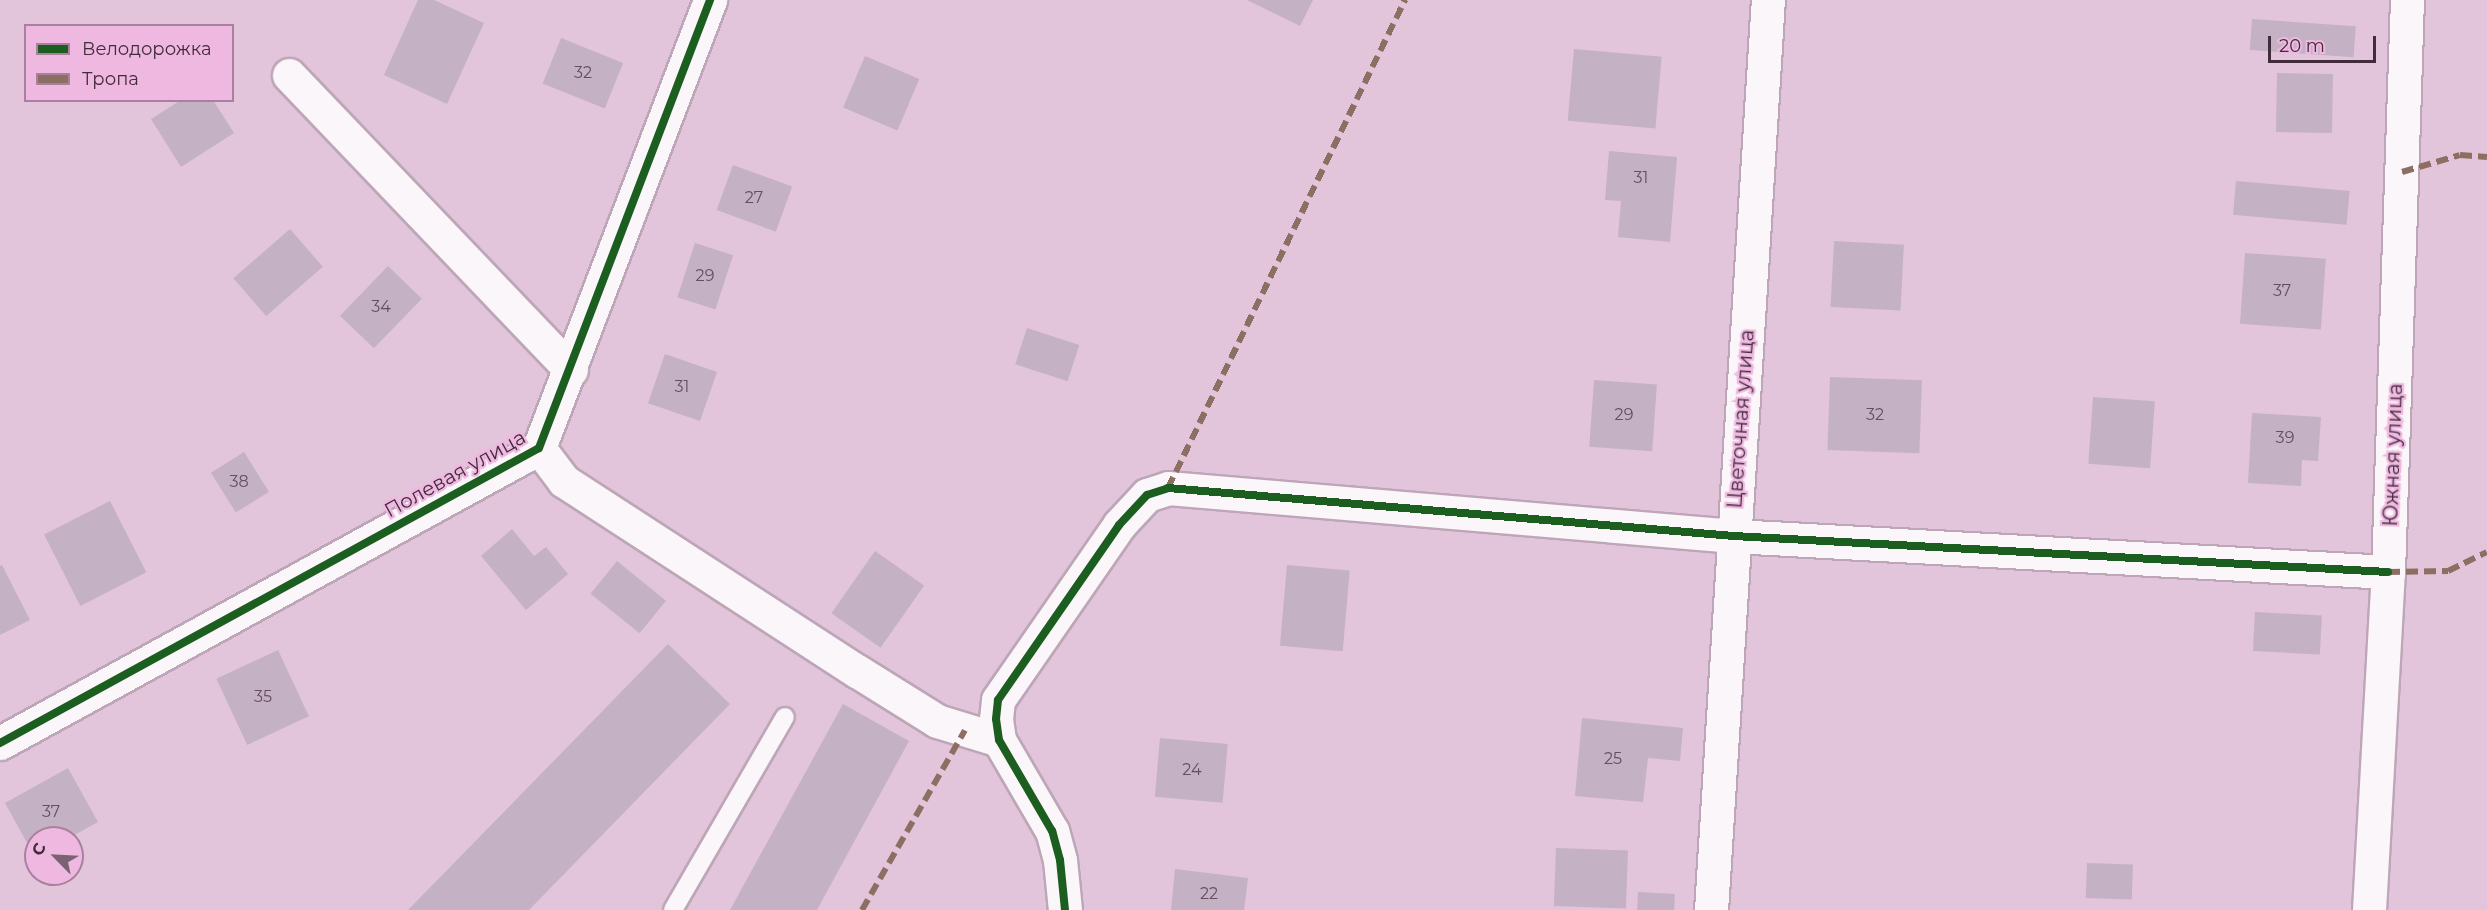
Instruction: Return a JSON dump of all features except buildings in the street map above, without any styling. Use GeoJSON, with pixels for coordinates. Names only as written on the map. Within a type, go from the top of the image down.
{"type":"FeatureCollection","features":[{"type":"Feature","properties":{"kind":"street","name":"Полевая улица"},"geometry":{"type":"LineString","coordinates":[[0,742],[539,448],[571,370],[710,0]]}},
{"type":"Feature","properties":{"kind":"street","name":"Цветочная улица"},"geometry":{"type":"LineString","coordinates":[[1711,910],[1768,0]]}},
{"type":"Feature","properties":{"kind":"street","name":"Южная улица"},"geometry":{"type":"LineString","coordinates":[[2369,910],[2388,572],[2407,0]]}},
{"type":"Feature","properties":{"kind":"street"},"geometry":{"type":"LineString","coordinates":[[289,75],[571,370]]}},
{"type":"Feature","properties":{"kind":"street"},"geometry":{"type":"LineString","coordinates":[[539,448],[564,481],[857,671],[937,721],[999,741]]}},
{"type":"Feature","properties":{"kind":"street"},"geometry":{"type":"LineString","coordinates":[[1065,910],[1060,860],[1052,831],[999,741],[996,719],[998,700],[1119,525],[1148,495],[1168,488],[1734,536],[2388,572]]}},
{"type":"Feature","properties":{"kind":"lane"},"geometry":{"type":"LineString","coordinates":[[673,910],[784,717]]}},
{"type":"Feature","properties":{"kind":"marked path"},"geometry":{"type":"LineString","coordinates":[[1168,488],[1405,0]]}},
{"type":"Feature","properties":{"kind":"marked path"},"geometry":{"type":"LineString","coordinates":[[2402,172],[2460,155],[2487,157]]}},
{"type":"Feature","properties":{"kind":"marked path"},"geometry":{"type":"LineString","coordinates":[[2388,572],[2448,571],[2487,552]]}},
{"type":"Feature","properties":{"kind":"marked path"},"geometry":{"type":"LineString","coordinates":[[862,910],[965,730]]}},
{"type":"Feature","properties":{"kind":"cycle path"},"geometry":{"type":"LineString","coordinates":[[0,743],[539,448],[710,0]]}},
{"type":"Feature","properties":{"kind":"cycle path"},"geometry":{"type":"LineString","coordinates":[[1065,910],[1060,860],[1052,831],[999,740],[996,719],[998,700],[1119,525],[1147,495],[1168,488],[1734,536],[2388,572]]}}]}
